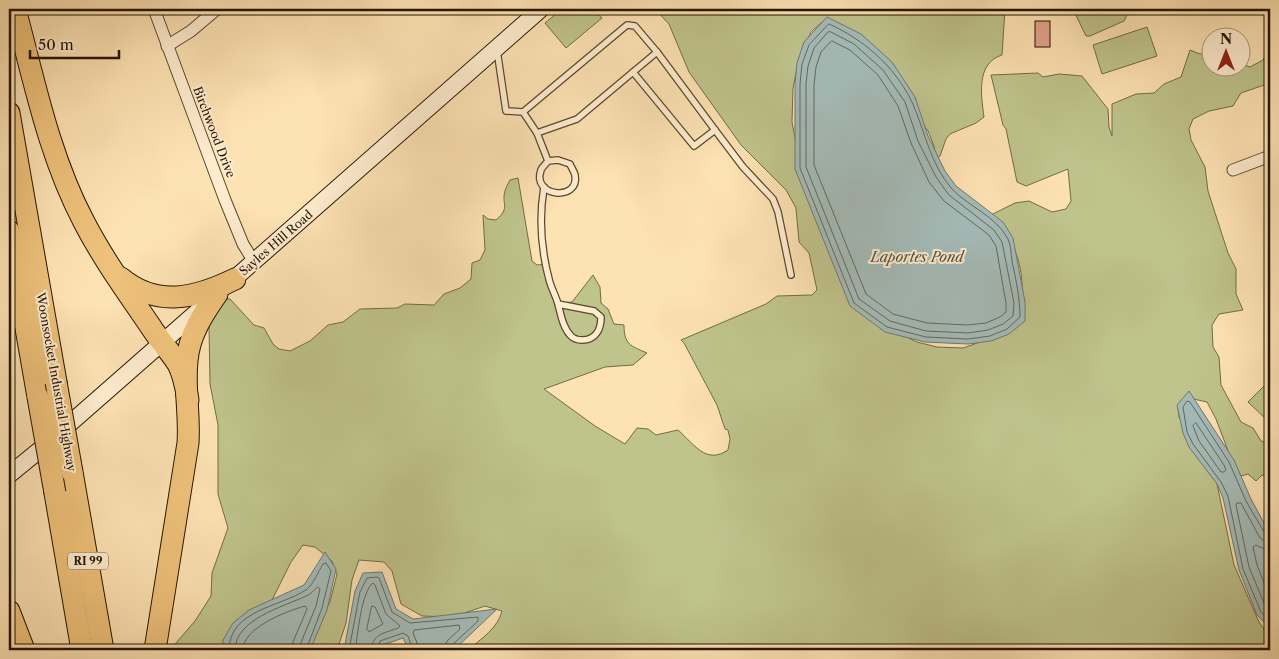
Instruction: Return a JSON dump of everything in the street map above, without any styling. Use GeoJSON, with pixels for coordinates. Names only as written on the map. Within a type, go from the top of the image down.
{"type":"FeatureCollection","features":[{"type":"Feature","properties":{"kind":"highway"},"geometry":{"type":"LineString","coordinates":[[15,9],[63,176],[83,221],[109,264],[182,372],[188,400]]}},
{"type":"Feature","properties":{"kind":"highway","name":"Woonsocket Industrial Highway"},"geometry":{"type":"LineString","coordinates":[[9,113],[103,650]]}},
{"type":"Feature","properties":{"kind":"highway","name":"Woonsocket Industrial Highway"},"geometry":{"type":"LineString","coordinates":[[9,231],[82,650]]}},
{"type":"Feature","properties":{"kind":"highway"},"geometry":{"type":"LineString","coordinates":[[109,264],[118,276],[131,286],[161,297],[177,298],[194,294],[215,288],[235,279]]}},
{"type":"Feature","properties":{"kind":"highway"},"geometry":{"type":"LineString","coordinates":[[155,650],[187,451],[189,430],[186,369],[191,341],[201,318],[217,294]]}},
{"type":"Feature","properties":{"kind":"highway"},"geometry":{"type":"LineString","coordinates":[[9,611],[22,645]]}},
{"type":"Feature","properties":{"kind":"highway"},"geometry":{"type":"LineString","coordinates":[[9,617],[22,645]]}},
{"type":"Feature","properties":{"kind":"main road","name":"Sayles Hill Road"},"geometry":{"type":"LineString","coordinates":[[9,475],[541,9]]}},
{"type":"Feature","properties":{"kind":"street","name":"Birchwood Drive"},"geometry":{"type":"LineString","coordinates":[[154,9],[234,222],[243,244],[254,262]]}},
{"type":"Feature","properties":{"kind":"street"},"geometry":{"type":"LineString","coordinates":[[167,46],[192,31],[217,9]]}},
{"type":"Feature","properties":{"kind":"street"},"geometry":{"type":"LineString","coordinates":[[1233,170],[1270,156]]}},
{"type":"Feature","properties":{"kind":"lane"},"geometry":{"type":"LineString","coordinates":[[497,48],[506,111],[523,112],[627,25],[635,26],[657,52],[743,167],[772,199],[779,218],[791,275]]}},
{"type":"Feature","properties":{"kind":"lane"},"geometry":{"type":"LineString","coordinates":[[537,133],[577,119],[657,52]]}},
{"type":"Feature","properties":{"kind":"lane"},"geometry":{"type":"LineString","coordinates":[[632,72],[694,146],[715,130]]}},
{"type":"Feature","properties":{"kind":"lane"},"geometry":{"type":"LineString","coordinates":[[523,112],[537,133],[548,161]]}},
{"type":"Feature","properties":{"kind":"lane"},"geometry":{"type":"LineString","coordinates":[[558,160],[570,164],[575,176],[573,186],[567,192],[557,194],[548,191],[540,182],[541,170],[548,161],[558,160]]}},
{"type":"Feature","properties":{"kind":"lane"},"geometry":{"type":"LineString","coordinates":[[544,187],[540,209],[545,263],[561,316],[571,336],[578,340],[586,340],[598,333],[601,317],[594,311],[558,304]]}},
{"type":"Feature","properties":{"kind":"green space"},"geometry":{"type":"Polygon","coordinates":[[[562,9],[594,9],[602,18],[566,48],[545,23],[562,9]]]}},
{"type":"Feature","properties":{"kind":"green space"},"geometry":{"type":"Polygon","coordinates":[[[655,9],[1005,9],[1002,55],[988,65],[982,81],[984,117],[976,123],[950,134],[946,139],[940,156],[936,159],[934,146],[928,131],[896,86],[831,22],[822,22],[811,32],[799,58],[793,88],[792,122],[803,180],[881,325],[917,342],[937,347],[963,348],[980,342],[1022,307],[1022,280],[1017,257],[1008,236],[991,215],[1015,203],[1029,201],[1052,212],[1066,209],[1071,201],[1068,169],[1026,186],[1017,182],[1006,129],[1003,125],[991,75],[1038,73],[1043,77],[1059,74],[1082,76],[1108,109],[1109,127],[1112,136],[1112,104],[1136,94],[1154,93],[1164,84],[1181,77],[1190,50],[1202,54],[1202,78],[1252,78],[1252,66],[1263,60],[1270,48],[1270,83],[1241,93],[1233,106],[1209,111],[1193,119],[1189,129],[1191,140],[1205,167],[1208,191],[1228,253],[1236,269],[1236,294],[1243,310],[1219,314],[1212,325],[1213,347],[1219,357],[1221,385],[1241,422],[1253,428],[1261,441],[1270,444],[1270,473],[1261,476],[1256,481],[1248,474],[1238,477],[1216,419],[1207,402],[1189,398],[1178,409],[1179,417],[1191,438],[1213,465],[1234,565],[1259,622],[1270,638],[1270,650],[468,650],[493,628],[502,611],[485,606],[453,617],[422,616],[401,604],[392,571],[384,562],[359,560],[352,580],[346,623],[337,650],[309,650],[313,634],[330,602],[337,574],[332,561],[315,547],[303,545],[291,562],[272,600],[219,650],[170,650],[195,621],[211,596],[212,573],[228,528],[218,494],[218,425],[210,384],[209,326],[206,320],[227,299],[230,299],[254,325],[264,328],[273,344],[279,349],[290,351],[310,341],[328,325],[343,322],[360,309],[397,308],[405,304],[434,305],[444,294],[460,288],[471,279],[472,263],[480,260],[485,250],[483,215],[488,219],[496,220],[501,216],[504,209],[505,191],[510,180],[518,178],[532,261],[537,265],[548,264],[549,276],[560,303],[572,302],[593,275],[600,287],[601,303],[608,309],[614,324],[624,325],[627,341],[647,353],[633,365],[605,367],[544,389],[595,426],[625,444],[637,428],[648,429],[656,435],[678,430],[701,451],[707,454],[720,454],[728,450],[730,439],[728,430],[725,429],[717,405],[681,340],[766,304],[777,296],[812,295],[817,290],[809,253],[799,242],[796,208],[786,190],[741,145],[689,72],[669,24],[655,9]]]}},
{"type":"Feature","properties":{"kind":"green space"},"geometry":{"type":"Polygon","coordinates":[[[1073,9],[1130,9],[1124,21],[1086,36],[1073,9]]]}},
{"type":"Feature","properties":{"kind":"green space"},"geometry":{"type":"Polygon","coordinates":[[[1147,27],[1157,56],[1102,74],[1093,45],[1147,27]]]}},
{"type":"Feature","properties":{"kind":"green space"},"geometry":{"type":"Polygon","coordinates":[[[1270,380],[1270,415],[1266,419],[1248,402],[1270,380]]]}},
{"type":"Feature","properties":{"kind":"water","name":"Laportes Pond"},"geometry":{"type":"Polygon","coordinates":[[[827,17],[861,34],[892,62],[915,97],[928,136],[945,171],[956,186],[1003,222],[1013,238],[1025,302],[1025,321],[1009,334],[991,341],[968,344],[925,342],[885,332],[850,306],[795,169],[795,84],[797,63],[804,42],[827,17]]]}},
{"type":"Feature","properties":{"kind":"water"},"geometry":{"type":"Polygon","coordinates":[[[1189,391],[1234,460],[1251,499],[1270,534],[1270,628],[1257,615],[1239,570],[1223,498],[1217,484],[1189,447],[1183,433],[1177,405],[1189,391]]]}},
{"type":"Feature","properties":{"kind":"water"},"geometry":{"type":"Polygon","coordinates":[[[325,552],[336,569],[327,610],[310,650],[224,650],[223,640],[233,623],[249,610],[304,585],[325,552]]]}},
{"type":"Feature","properties":{"kind":"water"},"geometry":{"type":"Polygon","coordinates":[[[382,572],[396,609],[413,619],[497,609],[454,650],[409,650],[403,638],[383,645],[382,650],[344,650],[355,591],[363,573],[382,572]]]}},
{"type":"Feature","properties":{"kind":"building"},"geometry":{"type":"Polygon","coordinates":[[[1035,21],[1050,21],[1050,47],[1035,47],[1035,21]]]}}]}
